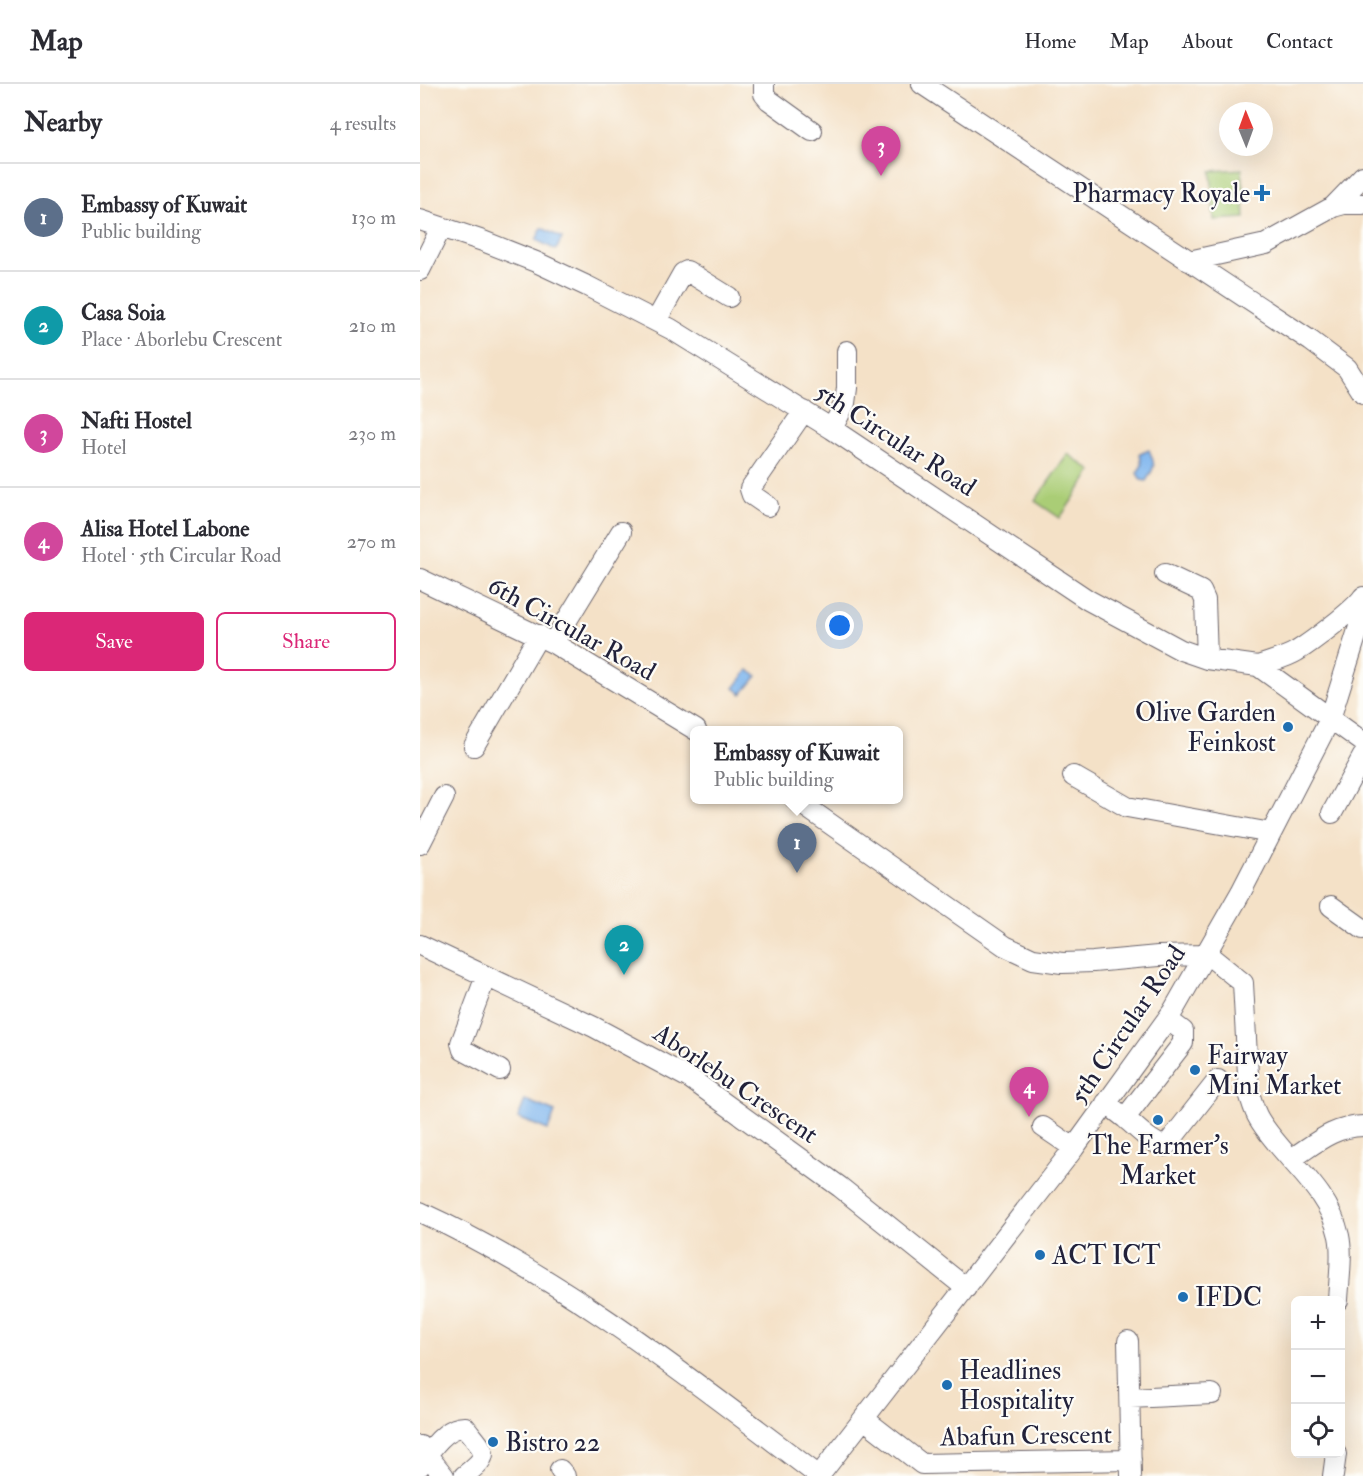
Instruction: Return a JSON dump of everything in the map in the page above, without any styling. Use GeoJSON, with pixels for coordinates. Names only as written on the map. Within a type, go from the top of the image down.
{"type":"FeatureCollection","features":[{"type":"Feature","properties":{"kind":"street"},"geometry":{"type":"LineString","coordinates":[[764,84],[764,94],[769,100],[812,130]]}},
{"type":"Feature","properties":{"kind":"street"},"geometry":{"type":"LineString","coordinates":[[922,84],[1311,341],[1355,367],[1363,393]]}},
{"type":"Feature","properties":{"kind":"street"},"geometry":{"type":"LineString","coordinates":[[1333,207],[1363,176]]}},
{"type":"Feature","properties":{"kind":"street"},"geometry":{"type":"LineString","coordinates":[[1189,261],[1266,244],[1333,207],[1351,203],[1363,204]]}},
{"type":"Feature","properties":{"kind":"street","name":"5th Circular Road"},"geometry":{"type":"LineString","coordinates":[[420,220],[536,262],[656,321],[832,429],[1088,600],[1181,650],[1207,659],[1258,666],[1330,719]]}},
{"type":"Feature","properties":{"kind":"street"},"geometry":{"type":"LineString","coordinates":[[420,270],[441,228]]}},
{"type":"Feature","properties":{"kind":"street"},"geometry":{"type":"LineString","coordinates":[[656,321],[683,273],[687,271],[729,297]]}},
{"type":"Feature","properties":{"kind":"street"},"geometry":{"type":"LineString","coordinates":[[832,429],[845,403],[847,351]]}},
{"type":"Feature","properties":{"kind":"street"},"geometry":{"type":"LineString","coordinates":[[768,506],[752,495],[750,489],[804,411]]}},
{"type":"Feature","properties":{"kind":"street"},"geometry":{"type":"LineString","coordinates":[[474,746],[621,532]]}},
{"type":"Feature","properties":{"kind":"street"},"geometry":{"type":"LineString","coordinates":[[1165,574],[1202,591],[1205,600],[1207,659]]}},
{"type":"Feature","properties":{"kind":"street","name":"6th Circular Road"},"geometry":{"type":"LineString","coordinates":[[420,579],[546,639],[690,726]]}},
{"type":"Feature","properties":{"kind":"street"},"geometry":{"type":"LineString","coordinates":[[1258,666],[1297,651],[1359,603],[1363,597]]}},
{"type":"Feature","properties":{"kind":"street","name":"5th Circular Road"},"geometry":{"type":"LineString","coordinates":[[819,1476],[1074,1148],[1167,1018],[1207,955],[1330,719],[1363,614]]}},
{"type":"Feature","properties":{"kind":"street"},"geometry":{"type":"LineString","coordinates":[[1330,719],[1363,742]]}},
{"type":"Feature","properties":{"kind":"street"},"geometry":{"type":"LineString","coordinates":[[1332,813],[1363,756]]}},
{"type":"Feature","properties":{"kind":"street"},"geometry":{"type":"LineString","coordinates":[[1073,776],[1127,807],[1271,833]]}},
{"type":"Feature","properties":{"kind":"street"},"geometry":{"type":"LineString","coordinates":[[420,844],[444,797]]}},
{"type":"Feature","properties":{"kind":"street"},"geometry":{"type":"LineString","coordinates":[[802,804],[982,931],[1005,946],[1033,959],[1062,963],[1207,955],[1243,983],[1249,1093],[1259,1120],[1314,1186],[1335,1224],[1339,1238],[1338,1296]]}},
{"type":"Feature","properties":{"kind":"street"},"geometry":{"type":"LineString","coordinates":[[1331,906],[1363,929]]}},
{"type":"Feature","properties":{"kind":"street","name":"Aborlebu Crescent"},"geometry":{"type":"LineString","coordinates":[[420,945],[594,1027],[691,1079],[840,1188],[966,1288]]}},
{"type":"Feature","properties":{"kind":"street"},"geometry":{"type":"LineString","coordinates":[[486,976],[461,1043],[463,1050],[500,1070]]}},
{"type":"Feature","properties":{"kind":"street"},"geometry":{"type":"LineString","coordinates":[[1125,1118],[1183,1042],[1183,1031],[1167,1018]]}},
{"type":"Feature","properties":{"kind":"street"},"geometry":{"type":"LineString","coordinates":[[1106,1103],[1163,1147],[1218,1080]]}},
{"type":"Feature","properties":{"kind":"street"},"geometry":{"type":"LineString","coordinates":[[1291,1159],[1339,1129],[1346,1126],[1363,1126]]}},
{"type":"Feature","properties":{"kind":"street"},"geometry":{"type":"LineString","coordinates":[[1043,1127],[1074,1148]]}},
{"type":"Feature","properties":{"kind":"street"},"geometry":{"type":"LineString","coordinates":[[420,1212],[524,1266],[579,1300],[819,1476]]}},
{"type":"Feature","properties":{"kind":"street","name":"Abafun Crescent"},"geometry":{"type":"LineString","coordinates":[[864,1419],[922,1470],[1131,1468],[1128,1341]]}},
{"type":"Feature","properties":{"kind":"street"},"geometry":{"type":"LineString","coordinates":[[1130,1398],[1212,1394]]}},
{"type":"Feature","properties":{"kind":"street"},"geometry":{"type":"LineString","coordinates":[[444,1476],[422,1455],[452,1429],[465,1427],[482,1449],[483,1457],[482,1462],[464,1476]]}},
{"type":"Feature","properties":{"kind":"street"},"geometry":{"type":"LineString","coordinates":[[1333,1476],[1335,1458]]}},
{"type":"Feature","properties":{"kind":"green space"},"geometry":{"type":"Polygon","coordinates":[[[1242,169],[1245,218],[1214,220],[1211,171],[1242,169]]]}},
{"type":"Feature","properties":{"kind":"green space"},"geometry":{"type":"Polygon","coordinates":[[[1068,454],[1092,471],[1060,518],[1035,501],[1068,454]]]}},
{"type":"Feature","properties":{"kind":"water"},"geometry":{"type":"Polygon","coordinates":[[[542,228],[562,238],[556,250],[536,240],[542,228]]]}},
{"type":"Feature","properties":{"kind":"water"},"geometry":{"type":"Polygon","coordinates":[[[1149,450],[1154,466],[1146,481],[1141,480],[1137,473],[1142,465],[1140,454],[1149,450]]]}},
{"type":"Feature","properties":{"kind":"water"},"geometry":{"type":"Polygon","coordinates":[[[748,670],[757,676],[742,694],[734,688],[748,670]]]}},
{"type":"Feature","properties":{"kind":"water"},"geometry":{"type":"Polygon","coordinates":[[[1022,1072],[1034,1077],[1040,1089],[1037,1091],[1028,1086],[1020,1087],[1016,1078],[1022,1072]]]}},
{"type":"Feature","properties":{"kind":"water"},"geometry":{"type":"Polygon","coordinates":[[[525,1100],[555,1112],[548,1130],[518,1118],[525,1100]]]}},
{"type":"Feature","properties":{"kind":"place","name":"Nafti Hostel"},"geometry":{"type":"Point","coordinates":[881,176]}},
{"type":"Feature","properties":{"kind":"place","name":"Pharmacy Royale"},"geometry":{"type":"Point","coordinates":[1262,193]}},
{"type":"Feature","properties":{"kind":"place","name":"Olive Garden Feinkost"},"geometry":{"type":"Point","coordinates":[1288,727]}},
{"type":"Feature","properties":{"kind":"place","name":"Embassy of Kuwait"},"geometry":{"type":"Point","coordinates":[797,873]}},
{"type":"Feature","properties":{"kind":"place","name":"Casa Soia"},"geometry":{"type":"Point","coordinates":[624,975]}},
{"type":"Feature","properties":{"kind":"place","name":"Fairway Mini Market"},"geometry":{"type":"Point","coordinates":[1195,1070]}},
{"type":"Feature","properties":{"kind":"place","name":"Alisa Hotel Labone"},"geometry":{"type":"Point","coordinates":[1029,1117]}},
{"type":"Feature","properties":{"kind":"place","name":"The Farmer's Market"},"geometry":{"type":"Point","coordinates":[1158,1120]}},
{"type":"Feature","properties":{"kind":"place","name":"ACT ICT"},"geometry":{"type":"Point","coordinates":[1040,1255]}},
{"type":"Feature","properties":{"kind":"place","name":"IFDC"},"geometry":{"type":"Point","coordinates":[1183,1297]}},
{"type":"Feature","properties":{"kind":"place","name":"Headlines Hospitality"},"geometry":{"type":"Point","coordinates":[947,1385]}},
{"type":"Feature","properties":{"kind":"place","name":"Bistro 22"},"geometry":{"type":"Point","coordinates":[493,1442]}}]}
